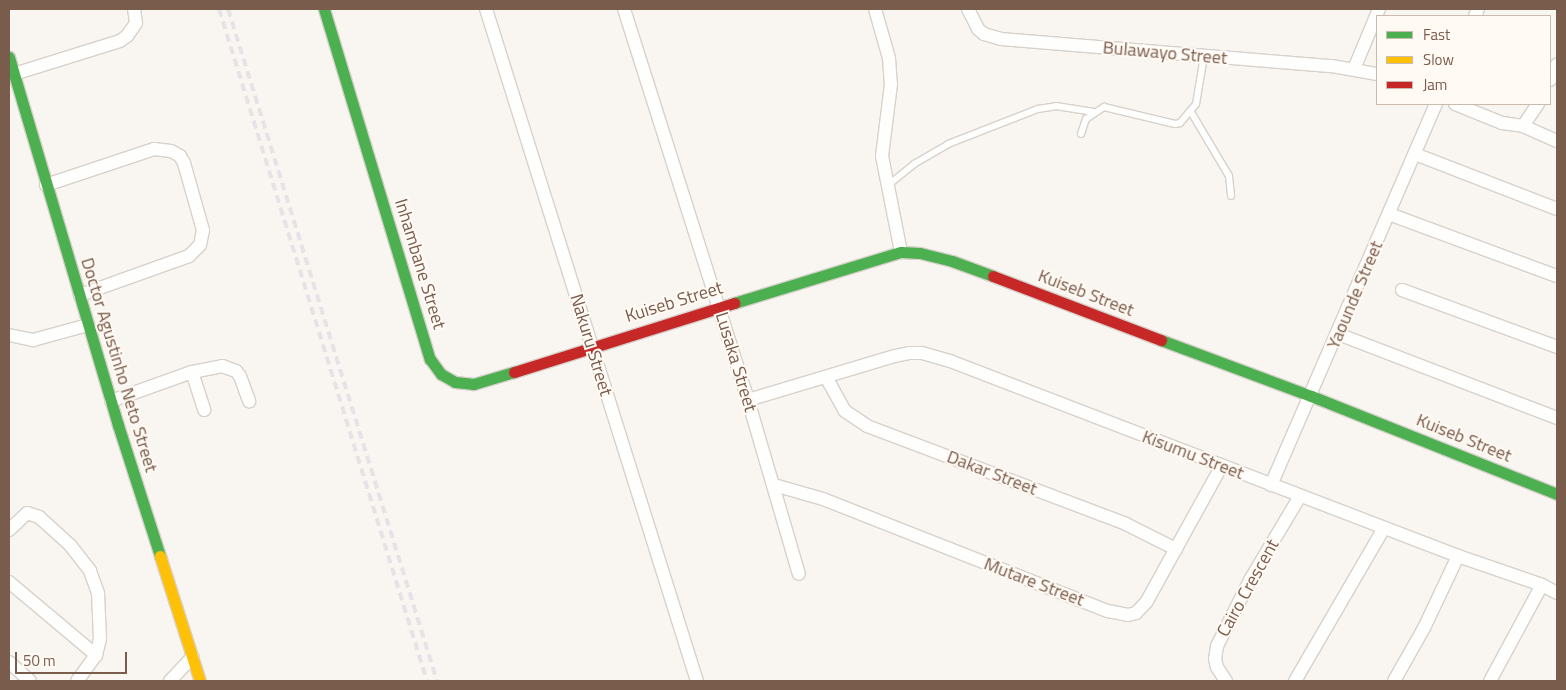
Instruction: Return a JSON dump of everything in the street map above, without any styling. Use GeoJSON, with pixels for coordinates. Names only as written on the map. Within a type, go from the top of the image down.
{"type":"FeatureCollection","features":[{"type":"Feature","properties":{"kind":"street"},"geometry":{"type":"LineString","coordinates":[[14,74],[120,41],[127,36],[136,23],[134,9]]}},
{"type":"Feature","properties":{"kind":"street","name":"Inhambane Street"},"geometry":{"type":"LineString","coordinates":[[324,9],[430,359],[435,368],[455,382],[474,384],[591,346]]}},
{"type":"Feature","properties":{"kind":"street","name":"Nakuru Street"},"geometry":{"type":"LineString","coordinates":[[486,9],[696,681]]}},
{"type":"Feature","properties":{"kind":"street","name":"Lusaka Street"},"geometry":{"type":"LineString","coordinates":[[624,9],[748,400],[799,574]]}},
{"type":"Feature","properties":{"kind":"street"},"geometry":{"type":"LineString","coordinates":[[875,9],[889,58],[888,119],[882,156],[886,186],[901,252]]}},
{"type":"Feature","properties":{"kind":"street","name":"Bulawayo Street"},"geometry":{"type":"LineString","coordinates":[[968,9],[978,29],[984,34],[1001,39],[1354,69],[1376,74]]}},
{"type":"Feature","properties":{"kind":"street"},"geometry":{"type":"LineString","coordinates":[[1354,69],[1376,16]]}},
{"type":"Feature","properties":{"kind":"street","name":"Doctor Agustinho Neto Street"},"geometry":{"type":"LineString","coordinates":[[9,57],[111,402],[200,681]]}},
{"type":"Feature","properties":{"kind":"street"},"geometry":{"type":"LineString","coordinates":[[1551,78],[1557,64]]}},
{"type":"Feature","properties":{"kind":"street","name":"Yaounde Street"},"geometry":{"type":"LineString","coordinates":[[1271,486],[1436,105]]}},
{"type":"Feature","properties":{"kind":"street"},"geometry":{"type":"LineString","coordinates":[[1457,105],[1502,123],[1523,126],[1557,141]]}},
{"type":"Feature","properties":{"kind":"street"},"geometry":{"type":"LineString","coordinates":[[1523,126],[1537,105]]}},
{"type":"Feature","properties":{"kind":"street"},"geometry":{"type":"LineString","coordinates":[[46,185],[154,149],[171,151],[180,156],[184,163],[203,230],[200,245],[189,256],[80,295]]}},
{"type":"Feature","properties":{"kind":"street"},"geometry":{"type":"LineString","coordinates":[[1414,154],[1557,209]]}},
{"type":"Feature","properties":{"kind":"street"},"geometry":{"type":"LineString","coordinates":[[1389,214],[1557,276]]}},
{"type":"Feature","properties":{"kind":"street","name":"Kuiseb Street"},"geometry":{"type":"LineString","coordinates":[[591,346],[882,256],[901,252],[920,253],[952,261],[1311,396],[1557,494]]}},
{"type":"Feature","properties":{"kind":"street"},"geometry":{"type":"LineString","coordinates":[[1402,290],[1557,347]]}},
{"type":"Feature","properties":{"kind":"street"},"geometry":{"type":"LineString","coordinates":[[9,335],[33,340],[88,325]]}},
{"type":"Feature","properties":{"kind":"street"},"geometry":{"type":"LineString","coordinates":[[1338,334],[1557,418]]}},
{"type":"Feature","properties":{"kind":"street","name":"Kisumu Street"},"geometry":{"type":"LineString","coordinates":[[748,400],[909,352],[922,353],[950,361],[1271,486],[1458,556],[1542,585],[1557,593]]}},
{"type":"Feature","properties":{"kind":"street"},"geometry":{"type":"LineString","coordinates":[[111,402],[192,372],[214,367],[229,368],[240,376],[249,402]]}},
{"type":"Feature","properties":{"kind":"street"},"geometry":{"type":"LineString","coordinates":[[192,372],[204,410]]}},
{"type":"Feature","properties":{"kind":"street","name":"Dakar Street"},"geometry":{"type":"LineString","coordinates":[[826,377],[845,411],[867,426],[1126,524],[1176,549]]}},
{"type":"Feature","properties":{"kind":"street","name":"Mutare Street"},"geometry":{"type":"LineString","coordinates":[[774,485],[823,499],[1118,614],[1136,613],[1142,608],[1221,466]]}},
{"type":"Feature","properties":{"kind":"street","name":"Cairo Crescent"},"geometry":{"type":"LineString","coordinates":[[1226,681],[1217,667],[1215,659],[1217,646],[1250,580],[1300,496]]}},
{"type":"Feature","properties":{"kind":"street"},"geometry":{"type":"LineString","coordinates":[[9,530],[22,516],[27,513],[33,514],[70,545],[90,570],[98,593],[100,639],[96,655],[77,681]]}},
{"type":"Feature","properties":{"kind":"street"},"geometry":{"type":"LineString","coordinates":[[1295,681],[1384,528]]}},
{"type":"Feature","properties":{"kind":"street"},"geometry":{"type":"LineString","coordinates":[[1394,681],[1424,628],[1458,556]]}},
{"type":"Feature","properties":{"kind":"street"},"geometry":{"type":"LineString","coordinates":[[9,582],[96,655]]}},
{"type":"Feature","properties":{"kind":"street"},"geometry":{"type":"LineString","coordinates":[[1490,681],[1542,585]]}},
{"type":"Feature","properties":{"kind":"street"},"geometry":{"type":"LineString","coordinates":[[170,681],[192,657]]}},
{"type":"Feature","properties":{"kind":"street"},"geometry":{"type":"LineString","coordinates":[[9,662],[30,681]]}},
{"type":"Feature","properties":{"kind":"lane"},"geometry":{"type":"LineString","coordinates":[[1081,134],[1086,118],[1104,107],[1175,124],[1180,123],[1196,104],[1204,56]]}},
{"type":"Feature","properties":{"kind":"lane"},"geometry":{"type":"LineString","coordinates":[[886,186],[914,164],[948,144],[1038,109],[1056,106],[1093,112]]}},
{"type":"Feature","properties":{"kind":"lane"},"geometry":{"type":"LineString","coordinates":[[1191,112],[1229,176],[1231,196]]}},
{"type":"Feature","properties":{"kind":"railway"},"geometry":{"type":"LineString","coordinates":[[219,9],[427,681]]}},
{"type":"Feature","properties":{"kind":"railway"},"geometry":{"type":"LineString","coordinates":[[228,9],[437,681]]}},
{"type":"Feature","properties":{"kind":"traffic: fast"},"geometry":{"type":"LineString","coordinates":[[324,9],[430,359],[441,374],[455,382],[474,384],[514,372]]}},
{"type":"Feature","properties":{"kind":"traffic: fast"},"geometry":{"type":"LineString","coordinates":[[9,57],[118,425],[160,556]]}},
{"type":"Feature","properties":{"kind":"traffic: fast"},"geometry":{"type":"LineString","coordinates":[[734,303],[901,252],[920,253],[952,261],[993,276]]}},
{"type":"Feature","properties":{"kind":"traffic: fast"},"geometry":{"type":"LineString","coordinates":[[1161,340],[1311,396],[1557,494]]}},
{"type":"Feature","properties":{"kind":"traffic: slow"},"geometry":{"type":"LineString","coordinates":[[160,556],[200,681]]}},
{"type":"Feature","properties":{"kind":"traffic: jam"},"geometry":{"type":"LineString","coordinates":[[993,276],[1161,340]]}},
{"type":"Feature","properties":{"kind":"traffic: jam"},"geometry":{"type":"LineString","coordinates":[[514,372],[734,303]]}}]}
